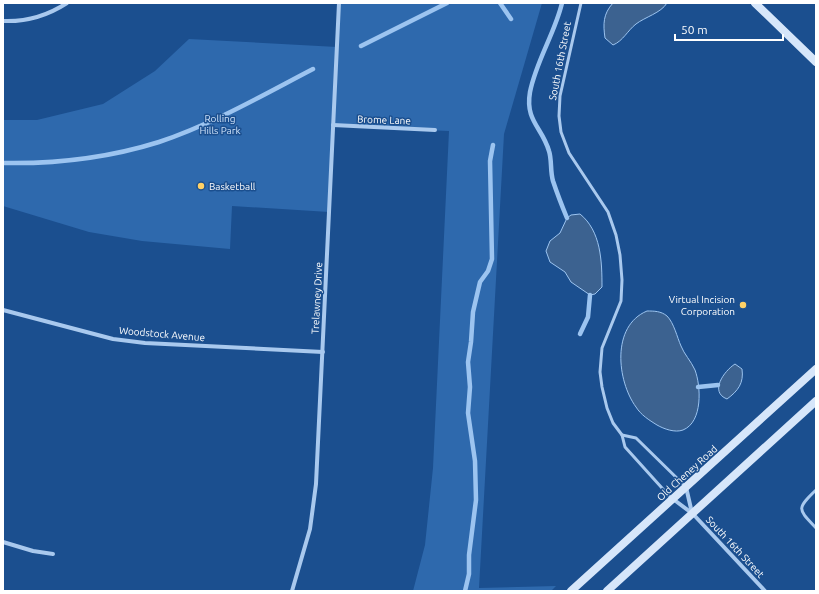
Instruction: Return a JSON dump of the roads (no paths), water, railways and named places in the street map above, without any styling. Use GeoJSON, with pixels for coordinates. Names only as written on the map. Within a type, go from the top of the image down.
{"type":"FeatureCollection","features":[{"type":"Feature","properties":{"kind":"main road"},"geometry":{"type":"LineString","coordinates":[[755,3],[816,62]]}},
{"type":"Feature","properties":{"kind":"main road","name":"Old Cheney Road"},"geometry":{"type":"LineString","coordinates":[[572,591],[816,369]]}},
{"type":"Feature","properties":{"kind":"main road"},"geometry":{"type":"LineString","coordinates":[[607,591],[816,401]]}},
{"type":"Feature","properties":{"kind":"street"},"geometry":{"type":"LineString","coordinates":[[3,21],[25,20],[39,17],[67,3]]}},
{"type":"Feature","properties":{"kind":"street","name":"Trelawney Drive"},"geometry":{"type":"LineString","coordinates":[[292,591],[310,529],[316,484],[339,3]]}},
{"type":"Feature","properties":{"kind":"street","name":"Brome Lane"},"geometry":{"type":"LineString","coordinates":[[333,126],[435,130]]}},
{"type":"Feature","properties":{"kind":"street","name":"Woodstock Avenue"},"geometry":{"type":"LineString","coordinates":[[3,310],[113,339],[144,343],[323,352]]}},
{"type":"Feature","properties":{"kind":"street","name":"South 16th Street"},"geometry":{"type":"LineString","coordinates":[[686,487],[692,514]]}},
{"type":"Feature","properties":{"kind":"street","name":"South 16th Street"},"geometry":{"type":"LineString","coordinates":[[673,499],[692,514],[765,591]]}},
{"type":"Feature","properties":{"kind":"street"},"geometry":{"type":"LineString","coordinates":[[3,542],[33,551],[52,554]]}},
{"type":"Feature","properties":{"kind":"lane","name":"South 16th Street"},"geometry":{"type":"LineString","coordinates":[[580,3],[560,96],[559,116],[561,132],[569,153],[608,212],[616,235],[622,280],[621,301],[602,348],[600,372],[607,408],[613,423],[622,435],[625,447],[673,499]]}},
{"type":"Feature","properties":{"kind":"lane"},"geometry":{"type":"LineString","coordinates":[[622,435],[636,438],[686,487]]}},
{"type":"Feature","properties":{"kind":"lane"},"geometry":{"type":"LineString","coordinates":[[816,490],[802,503],[801,508],[804,515],[816,528]]}},
{"type":"Feature","properties":{"kind":"waterway"},"geometry":{"type":"LineString","coordinates":[[361,46],[447,3]]}},
{"type":"Feature","properties":{"kind":"waterway"},"geometry":{"type":"LineString","coordinates":[[500,3],[511,19]]}},
{"type":"Feature","properties":{"kind":"waterway"},"geometry":{"type":"LineString","coordinates":[[562,3],[555,25],[537,69],[530,92],[529,102],[532,117],[549,151],[553,181],[567,218]]}},
{"type":"Feature","properties":{"kind":"waterway"},"geometry":{"type":"LineString","coordinates":[[3,163],[82,159],[140,148],[199,127],[257,99],[313,69]]}},
{"type":"Feature","properties":{"kind":"waterway"},"geometry":{"type":"LineString","coordinates":[[465,591],[469,574],[469,555],[476,500],[475,461],[468,413],[470,387],[468,362],[473,312],[480,282],[488,271],[492,259],[490,161],[493,145]]}},
{"type":"Feature","properties":{"kind":"waterway"},"geometry":{"type":"LineString","coordinates":[[580,334],[588,317],[590,295]]}},
{"type":"Feature","properties":{"kind":"waterway"},"geometry":{"type":"LineString","coordinates":[[698,387],[718,385]]}},
{"type":"Feature","properties":{"kind":"place","name":"Basketball"},"geometry":{"type":"Point","coordinates":[201,186]}},
{"type":"Feature","properties":{"kind":"place","name":"Virtual Incision Corporation"},"geometry":{"type":"Point","coordinates":[743,305]}},
{"type":"Feature","properties":{"kind":"park label","name":"Rolling Hills Park"},"geometry":{"type":"Point","coordinates":[220,124]}}]}
